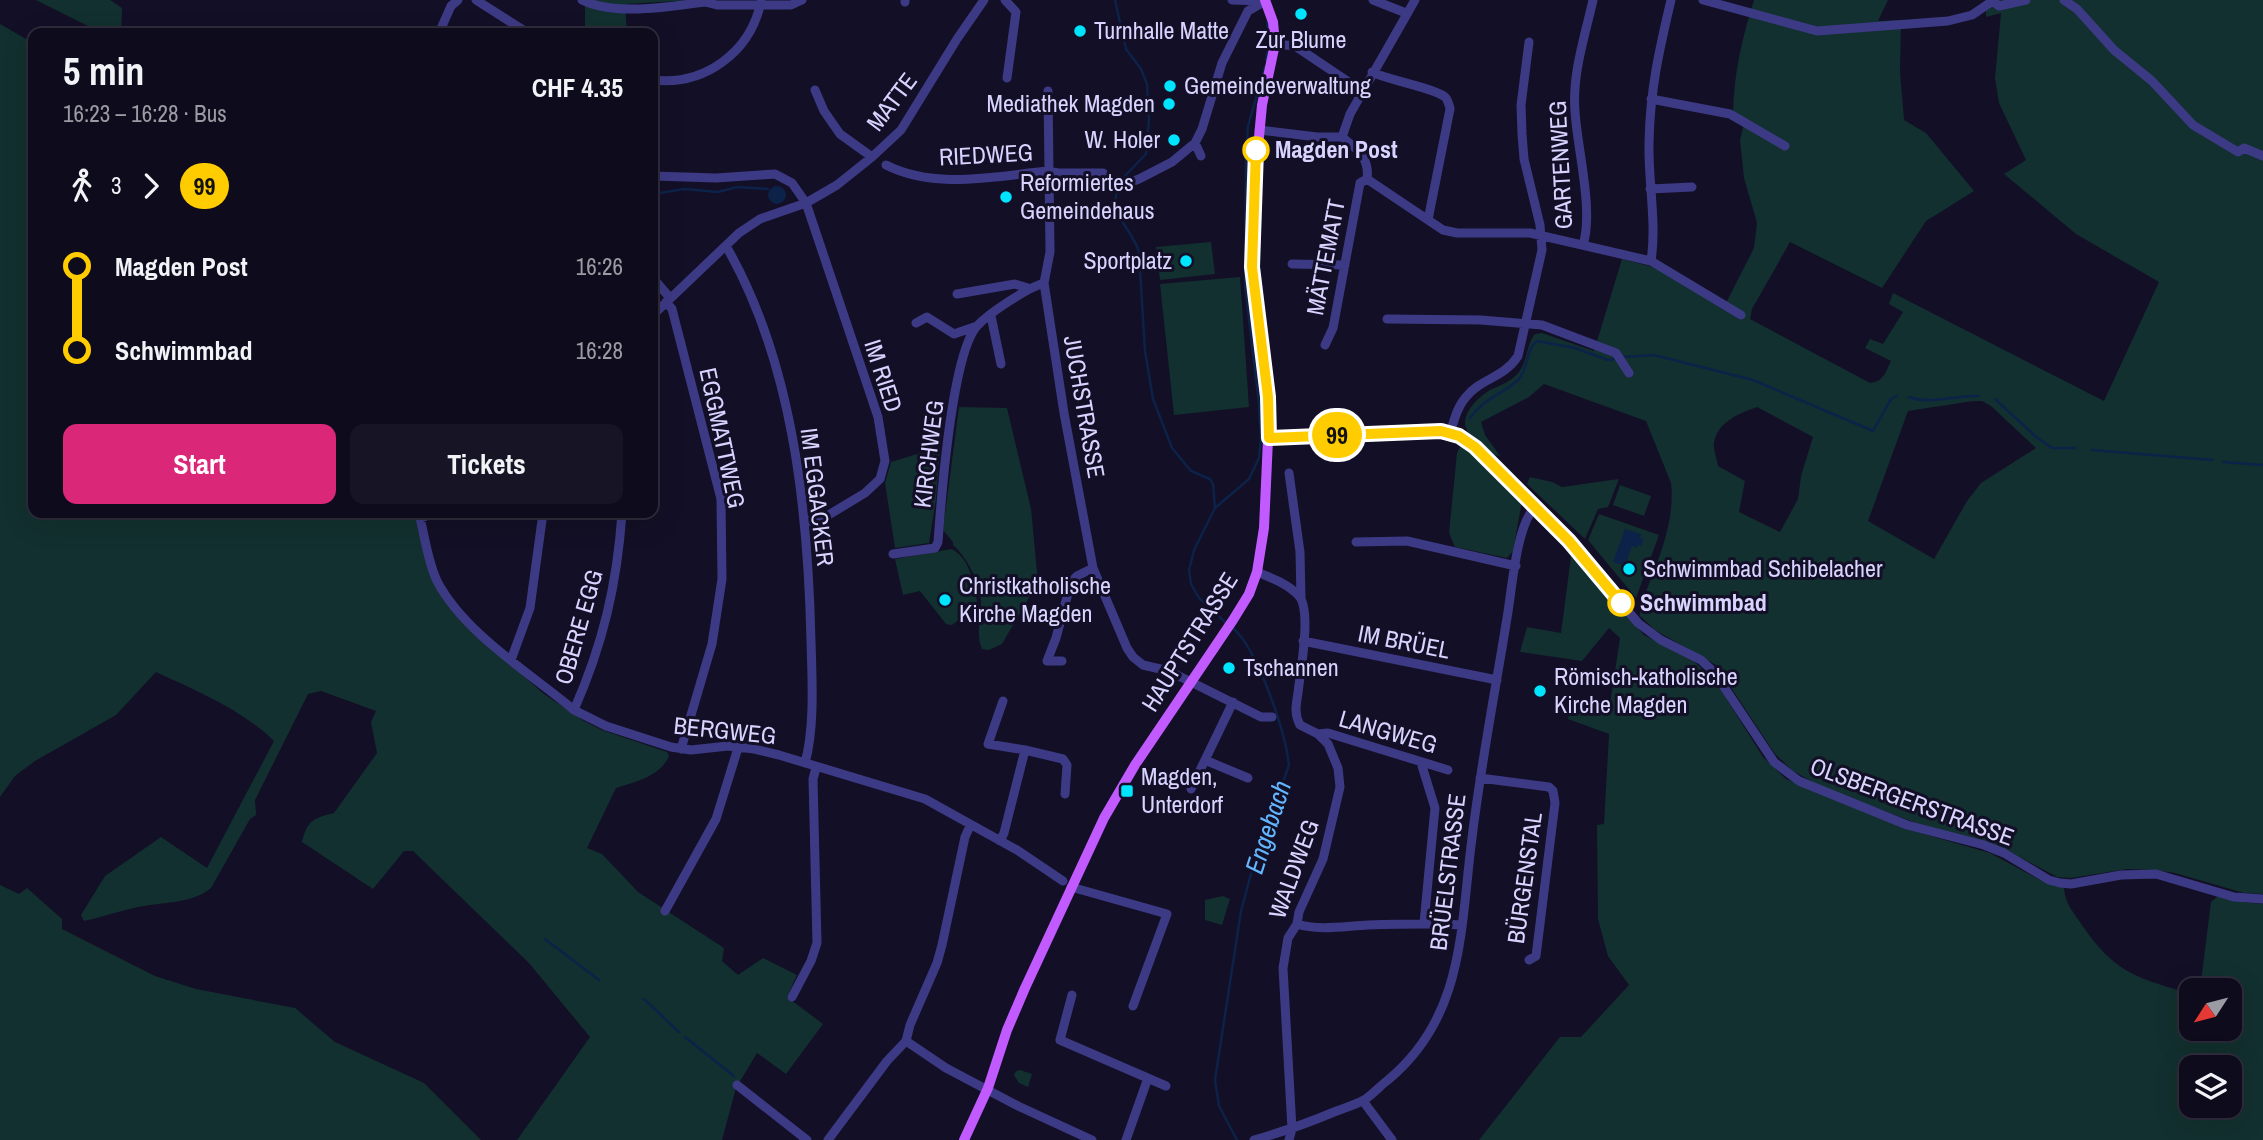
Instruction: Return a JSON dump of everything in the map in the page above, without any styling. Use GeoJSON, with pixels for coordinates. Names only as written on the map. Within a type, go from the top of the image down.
{"type":"FeatureCollection","features":[{"type":"Feature","properties":{"kind":"main road","name":"HAUPTSTRASSE"},"geometry":{"type":"LineString","coordinates":[[964,1140],[988,1088],[1016,1009],[1067,884],[1114,799],[1249,594],[1257,572],[1264,528],[1269,438],[1268,397],[1252,267],[1254,191],[1259,130],[1275,44],[1273,22],[1265,1]]}},
{"type":"Feature","properties":{"kind":"street"},"geometry":{"type":"LineString","coordinates":[[476,0],[520,28]]}},
{"type":"Feature","properties":{"kind":"street"},"geometry":{"type":"LineString","coordinates":[[582,0],[601,7],[617,8],[705,2],[717,5],[791,5],[802,0]]}},
{"type":"Feature","properties":{"kind":"street","name":"MATTE"},"geometry":{"type":"LineString","coordinates":[[658,309],[739,233],[760,219],[806,203],[837,185],[901,131],[984,0]]}},
{"type":"Feature","properties":{"kind":"street"},"geometry":{"type":"LineString","coordinates":[[1005,0],[1016,12],[1007,78]]}},
{"type":"Feature","properties":{"kind":"street"},"geometry":{"type":"LineString","coordinates":[[1232,0],[1265,1]]}},
{"type":"Feature","properties":{"kind":"street"},"geometry":{"type":"LineString","coordinates":[[1373,0],[1406,13]]}},
{"type":"Feature","properties":{"kind":"street"},"geometry":{"type":"LineString","coordinates":[[1342,137],[1342,131],[1372,72],[1415,0]]}},
{"type":"Feature","properties":{"kind":"street","name":"GARTENWEG"},"geometry":{"type":"LineString","coordinates":[[1583,244],[1586,236],[1585,201],[1575,98],[1576,76],[1593,0]]}},
{"type":"Feature","properties":{"kind":"street"},"geometry":{"type":"LineString","coordinates":[[1651,261],[1651,99],[1655,67],[1671,0]]}},
{"type":"Feature","properties":{"kind":"street"},"geometry":{"type":"LineString","coordinates":[[1703,0],[1817,31],[1948,21],[1972,15],[1994,1],[1999,6],[2026,0]]}},
{"type":"Feature","properties":{"kind":"street"},"geometry":{"type":"LineString","coordinates":[[2064,0],[2077,9],[2114,50],[2152,81],[2193,125],[2238,152],[2244,148],[2263,156]]}},
{"type":"Feature","properties":{"kind":"street"},"geometry":{"type":"LineString","coordinates":[[1201,156],[1195,143],[1222,64],[1248,11],[1265,1]]}},
{"type":"Feature","properties":{"kind":"street"},"geometry":{"type":"LineString","coordinates":[[441,28],[451,2]]}},
{"type":"Feature","properties":{"kind":"street"},"geometry":{"type":"LineString","coordinates":[[658,80],[684,81],[715,68],[748,36],[761,3]]}},
{"type":"Feature","properties":{"kind":"street"},"geometry":{"type":"LineString","coordinates":[[1450,433],[1466,396],[1510,368],[1518,356],[1542,250],[1522,134],[1521,105],[1530,42]]}},
{"type":"Feature","properties":{"kind":"street"},"geometry":{"type":"LineString","coordinates":[[1275,44],[1295,46],[1362,91]]}},
{"type":"Feature","properties":{"kind":"street"},"geometry":{"type":"LineString","coordinates":[[1372,72],[1385,79],[1439,93],[1447,98],[1450,108],[1429,220]]}},
{"type":"Feature","properties":{"kind":"street"},"geometry":{"type":"LineString","coordinates":[[815,90],[824,111],[840,134],[872,157]]}},
{"type":"Feature","properties":{"kind":"street","name":"JUCHSTRASSE"},"geometry":{"type":"LineString","coordinates":[[1048,91],[1051,252],[1044,283],[1093,568],[1133,657],[1143,664],[1169,671],[1261,717],[1272,718]]}},
{"type":"Feature","properties":{"kind":"street"},"geometry":{"type":"LineString","coordinates":[[1651,99],[1730,114],[1785,146]]}},
{"type":"Feature","properties":{"kind":"street"},"geometry":{"type":"LineString","coordinates":[[1259,130],[1317,137],[1342,137],[1362,153],[1368,171],[1367,180],[1443,230],[1457,233],[1530,233],[1651,261],[1741,315]]}},
{"type":"Feature","properties":{"kind":"street","name":"RIEDWEG"},"geometry":{"type":"LineString","coordinates":[[886,165],[913,175],[945,179],[1048,171],[1103,173],[1107,187],[1123,186],[1172,162],[1195,143]]}},
{"type":"Feature","properties":{"kind":"street"},"geometry":{"type":"LineString","coordinates":[[658,176],[716,178],[775,174],[792,183],[806,203]]}},
{"type":"Feature","properties":{"kind":"street","name":"MÄTTEMATT"},"geometry":{"type":"LineString","coordinates":[[1325,345],[1333,328],[1360,183],[1367,180]]}},
{"type":"Feature","properties":{"kind":"street"},"geometry":{"type":"LineString","coordinates":[[1650,189],[1692,187]]}},
{"type":"Feature","properties":{"kind":"street","name":"IM RIED"},"geometry":{"type":"LineString","coordinates":[[804,520],[817,522],[864,492],[880,479],[885,461],[878,417],[806,203]]}},
{"type":"Feature","properties":{"kind":"street","name":"IM EGGACKER"},"geometry":{"type":"LineString","coordinates":[[726,246],[753,305],[778,376],[797,463],[804,520],[812,678],[805,763]]}},
{"type":"Feature","properties":{"kind":"street"},"geometry":{"type":"LineString","coordinates":[[1292,264],[1345,265]]}},
{"type":"Feature","properties":{"kind":"street","name":"KIRCHWEG"},"geometry":{"type":"LineString","coordinates":[[893,554],[934,548],[938,542],[951,421],[961,361],[967,343],[977,326],[1028,288],[1044,283]]}},
{"type":"Feature","properties":{"kind":"street","name":"KIRCHWEG"},"geometry":{"type":"LineString","coordinates":[[957,294],[1015,284],[1028,288]]}},
{"type":"Feature","properties":{"kind":"street","name":"EGGMATTWEG"},"geometry":{"type":"LineString","coordinates":[[658,285],[672,309],[721,499],[722,579],[712,644],[681,749]]}},
{"type":"Feature","properties":{"kind":"street"},"geometry":{"type":"LineString","coordinates":[[991,316],[1001,364]]}},
{"type":"Feature","properties":{"kind":"street"},"geometry":{"type":"LineString","coordinates":[[916,323],[927,317],[954,334],[977,326]]}},
{"type":"Feature","properties":{"kind":"street"},"geometry":{"type":"LineString","coordinates":[[1387,319],[1526,322],[1573,335],[1616,353],[1629,373]]}},
{"type":"Feature","properties":{"kind":"street","name":"OLSBERGERSTRASSE"},"geometry":{"type":"LineString","coordinates":[[1269,438],[1430,431],[1450,433],[1467,440],[1569,541],[1638,623],[1661,640],[1701,660],[1714,672],[1774,762],[1799,781],[1907,825],[1984,845],[2004,853],[2049,880],[2060,883],[2071,884],[2121,875],[2156,874],[2234,897],[2263,899]]}},
{"type":"Feature","properties":{"kind":"street","name":"WALDWEG"},"geometry":{"type":"LineString","coordinates":[[1289,473],[1300,552],[1301,598],[1305,609],[1295,713],[1300,725],[1318,734],[1328,744],[1335,758],[1340,787],[1323,859],[1299,912],[1297,924],[1288,939],[1283,968],[1292,1129],[1289,1140]]}},
{"type":"Feature","properties":{"kind":"street","name":"BRÜELSTRASSE"},"geometry":{"type":"LineString","coordinates":[[1254,1140],[1292,1129],[1363,1101],[1398,1071],[1426,1040],[1436,1024],[1447,999],[1456,962],[1479,778],[1523,525],[1535,507]]}},
{"type":"Feature","properties":{"kind":"street","name":"BERGWEG"},"geometry":{"type":"LineString","coordinates":[[420,518],[436,577],[445,594],[467,622],[574,710],[606,726],[681,749],[728,746],[779,755],[925,799],[1000,841],[1067,884],[1167,914],[1133,1006]]}},
{"type":"Feature","properties":{"kind":"street"},"geometry":{"type":"LineString","coordinates":[[511,660],[530,608],[541,518]]}},
{"type":"Feature","properties":{"kind":"street","name":"OBERE EGG"},"geometry":{"type":"LineString","coordinates":[[574,710],[591,671],[610,606],[622,518]]}},
{"type":"Feature","properties":{"kind":"street"},"geometry":{"type":"LineString","coordinates":[[1356,542],[1407,541],[1516,566]]}},
{"type":"Feature","properties":{"kind":"street"},"geometry":{"type":"LineString","coordinates":[[1062,661],[1047,661],[1071,582],[1093,568]]}},
{"type":"Feature","properties":{"kind":"street"},"geometry":{"type":"LineString","coordinates":[[1257,572],[1280,582],[1301,598]]}},
{"type":"Feature","properties":{"kind":"street","name":"IM BRÜEL"},"geometry":{"type":"LineString","coordinates":[[1303,641],[1497,680]]}},
{"type":"Feature","properties":{"kind":"street"},"geometry":{"type":"LineString","coordinates":[[1003,701],[988,744],[1026,750],[1065,761],[1065,794]]}},
{"type":"Feature","properties":{"kind":"street"},"geometry":{"type":"LineString","coordinates":[[1191,789],[1233,702]]}},
{"type":"Feature","properties":{"kind":"street","name":"LANGWEG"},"geometry":{"type":"LineString","coordinates":[[1318,734],[1328,733],[1448,769]]}},
{"type":"Feature","properties":{"kind":"street"},"geometry":{"type":"LineString","coordinates":[[665,911],[701,851],[716,819],[738,748]]}},
{"type":"Feature","properties":{"kind":"street"},"geometry":{"type":"LineString","coordinates":[[1000,841],[1026,750]]}},
{"type":"Feature","properties":{"kind":"street"},"geometry":{"type":"LineString","coordinates":[[1205,760],[1248,778]]}},
{"type":"Feature","properties":{"kind":"street"},"geometry":{"type":"LineString","coordinates":[[1422,762],[1435,808],[1424,923]]}},
{"type":"Feature","properties":{"kind":"street"},"geometry":{"type":"LineString","coordinates":[[792,997],[811,961],[817,943],[813,779],[816,768]]}},
{"type":"Feature","properties":{"kind":"street","name":"BÜRGENSTAL"},"geometry":{"type":"LineString","coordinates":[[1479,778],[1549,787],[1553,791],[1555,803],[1536,956],[1529,960]]}},
{"type":"Feature","properties":{"kind":"street"},"geometry":{"type":"LineString","coordinates":[[828,1140],[887,1061],[906,1041],[910,1025],[937,963],[965,837],[970,826]]}},
{"type":"Feature","properties":{"kind":"street"},"geometry":{"type":"LineString","coordinates":[[1297,924],[1306,927],[1424,923],[1461,925]]}},
{"type":"Feature","properties":{"kind":"street"},"geometry":{"type":"LineString","coordinates":[[1072,995],[1060,1040],[1166,1086]]}},
{"type":"Feature","properties":{"kind":"street"},"geometry":{"type":"LineString","coordinates":[[906,1041],[946,1068],[1018,1106],[1093,1140]]}},
{"type":"Feature","properties":{"kind":"street"},"geometry":{"type":"LineString","coordinates":[[1126,1140],[1149,1078]]}},
{"type":"Feature","properties":{"kind":"street"},"geometry":{"type":"LineString","coordinates":[[737,1085],[807,1140]]}},
{"type":"Feature","properties":{"kind":"street"},"geometry":{"type":"LineString","coordinates":[[1363,1101],[1392,1140]]}},
{"type":"Feature","properties":{"kind":"green space"},"geometry":{"type":"Polygon","coordinates":[[[36,0],[110,0],[122,8],[121,28],[92,28],[36,0]]]}},
{"type":"Feature","properties":{"kind":"green space"},"geometry":{"type":"Polygon","coordinates":[[[585,0],[696,0],[625,4],[627,28],[585,28],[585,0]]]}},
{"type":"Feature","properties":{"kind":"green space"},"geometry":{"type":"Polygon","coordinates":[[[1754,0],[1888,0],[1878,21],[1901,20],[1900,72],[1904,120],[1926,133],[1974,191],[1926,221],[1882,288],[1790,242],[1752,309],[1750,319],[1870,383],[1881,378],[1891,361],[1865,348],[1870,339],[1883,344],[1903,312],[1889,304],[1893,293],[2104,401],[2159,282],[2076,234],[2004,174],[2026,160],[1999,103],[1995,78],[2001,13],[1986,17],[1986,0],[2263,0],[2263,894],[2244,893],[2175,873],[2154,870],[2127,869],[2071,878],[2057,877],[2001,847],[1916,823],[1822,787],[1793,771],[1775,754],[1716,665],[1655,630],[1640,616],[1640,608],[1667,531],[1672,499],[1671,483],[1646,421],[1544,384],[1529,397],[1481,422],[1485,435],[1500,456],[1495,455],[1469,433],[1465,421],[1470,408],[1485,393],[1509,381],[1519,372],[1535,334],[1542,333],[1594,351],[1622,259],[1653,267],[1726,303],[1754,248],[1757,223],[1744,178],[1740,140],[1745,120],[1733,113],[1742,42],[1754,0]],[[1982,401],[1908,411],[1868,521],[1934,559],[1967,501],[1981,483],[2036,448],[1991,406],[1982,401]],[[1757,407],[1724,424],[1716,436],[1715,451],[1718,466],[1745,481],[1739,512],[1780,532],[1798,499],[1801,476],[1813,437],[1757,407]]]}},
{"type":"Feature","properties":{"kind":"green space"},"geometry":{"type":"Polygon","coordinates":[[[0,24],[28,40],[28,518],[424,518],[434,581],[511,665],[544,694],[584,721],[602,730],[667,752],[669,756],[654,773],[616,788],[587,848],[602,854],[638,892],[724,948],[722,961],[738,975],[763,958],[797,975],[787,997],[823,1024],[786,1074],[757,1053],[736,1088],[722,1140],[517,1140],[590,1037],[529,963],[413,851],[404,851],[373,889],[302,842],[306,829],[312,822],[334,813],[377,753],[371,722],[376,711],[321,691],[308,694],[255,800],[256,815],[250,819],[211,888],[186,900],[138,907],[84,921],[81,915],[105,876],[161,837],[207,868],[274,741],[247,719],[218,702],[156,672],[116,715],[35,761],[15,776],[0,797],[0,24]]]}},
{"type":"Feature","properties":{"kind":"green space","name":"Sportplatz"},"geometry":{"type":"Polygon","coordinates":[[[1211,242],[1215,274],[1160,280],[1156,247],[1211,242]]]}},
{"type":"Feature","properties":{"kind":"green space"},"geometry":{"type":"Polygon","coordinates":[[[1240,277],[1249,407],[1174,415],[1160,284],[1240,277]]]}},
{"type":"Feature","properties":{"kind":"green space"},"geometry":{"type":"Polygon","coordinates":[[[959,407],[1007,408],[1031,509],[1038,582],[1002,644],[989,650],[982,649],[979,639],[981,597],[973,572],[943,530],[959,407]]]}},
{"type":"Feature","properties":{"kind":"green space"},"geometry":{"type":"Polygon","coordinates":[[[1462,443],[1522,501],[1513,551],[1507,558],[1455,547],[1449,533],[1457,453],[1462,443]]]}},
{"type":"Feature","properties":{"kind":"green space"},"geometry":{"type":"Polygon","coordinates":[[[940,447],[929,543],[895,548],[885,483],[891,462],[940,447]]]}},
{"type":"Feature","properties":{"kind":"green space"},"geometry":{"type":"Polygon","coordinates":[[[1530,477],[1562,487],[1619,479],[1608,507],[1598,509],[1585,539],[1527,484],[1530,477]]]}},
{"type":"Feature","properties":{"kind":"green space"},"geometry":{"type":"Polygon","coordinates":[[[1620,485],[1651,496],[1644,516],[1613,505],[1620,485]]]}},
{"type":"Feature","properties":{"kind":"green space","name":"Schwimmbad Schibelacher"},"geometry":{"type":"Polygon","coordinates":[[[1599,514],[1659,535],[1636,598],[1588,540],[1599,514]]]}},
{"type":"Feature","properties":{"kind":"green space"},"geometry":{"type":"Polygon","coordinates":[[[952,549],[968,566],[978,605],[952,625],[946,624],[920,591],[903,595],[895,559],[952,549]]]}},
{"type":"Feature","properties":{"kind":"green space"},"geometry":{"type":"Polygon","coordinates":[[[1572,549],[1644,635],[1690,658],[1714,679],[1763,757],[1786,779],[1903,828],[1990,853],[2040,880],[2064,888],[2067,902],[2074,914],[2092,939],[2115,963],[2140,977],[2179,990],[2179,1041],[2242,1041],[2242,978],[2202,978],[2211,902],[2218,896],[2263,904],[2263,1140],[1479,1140],[1560,1037],[1581,1037],[1629,985],[1608,956],[1598,919],[1597,825],[1604,824],[1609,734],[1568,719],[1574,698],[1610,704],[1620,638],[1609,628],[1582,661],[1520,652],[1527,627],[1561,633],[1572,549]]]}},
{"type":"Feature","properties":{"kind":"green space"},"geometry":{"type":"Polygon","coordinates":[[[0,885],[19,894],[27,888],[62,919],[62,929],[155,976],[196,989],[295,1008],[335,1042],[424,1083],[481,1140],[0,1140],[0,885]]]}},
{"type":"Feature","properties":{"kind":"green space"},"geometry":{"type":"Polygon","coordinates":[[[1223,896],[1230,899],[1222,925],[1205,920],[1205,900],[1223,896]]]}},
{"type":"Feature","properties":{"kind":"green space"},"geometry":{"type":"Polygon","coordinates":[[[1020,1070],[1032,1074],[1028,1087],[1019,1083],[1014,1075],[1020,1070]]]}},
{"type":"Feature","properties":{"kind":"water"},"geometry":{"type":"Polygon","coordinates":[[[773,186],[781,186],[786,195],[784,202],[773,204],[768,199],[768,191],[773,186]]]}},
{"type":"Feature","properties":{"kind":"water"},"geometry":{"type":"Polygon","coordinates":[[[1625,529],[1641,534],[1640,538],[1644,539],[1641,546],[1632,546],[1625,566],[1613,562],[1625,529]]]}},
{"type":"Feature","properties":{"kind":"waterway"},"geometry":{"type":"LineString","coordinates":[[1115,0],[1126,49],[1141,69],[1147,84],[1149,119],[1146,154],[1120,184]]}},
{"type":"Feature","properties":{"kind":"waterway"},"geometry":{"type":"LineString","coordinates":[[1266,60],[1269,40],[1267,22]]}},
{"type":"Feature","properties":{"kind":"waterway"},"geometry":{"type":"LineString","coordinates":[[1227,624],[1199,598],[1191,584],[1189,570],[1194,550],[1215,508],[1249,479],[1259,458],[1259,404],[1245,286],[1246,159],[1248,126],[1265,67]]}},
{"type":"Feature","properties":{"kind":"waterway"},"geometry":{"type":"LineString","coordinates":[[660,193],[684,189],[718,192],[737,187],[768,189]]}},
{"type":"Feature","properties":{"kind":"waterway"},"geometry":{"type":"LineString","coordinates":[[1118,190],[1115,198],[1118,214],[1139,252],[1145,351],[1153,399],[1172,448],[1191,471],[1210,479],[1213,484],[1215,508]]}},
{"type":"Feature","properties":{"kind":"waterway"},"geometry":{"type":"LineString","coordinates":[[1470,418],[1482,405],[1518,380],[1537,341],[1575,348],[1608,360],[1616,359]]}},
{"type":"Feature","properties":{"kind":"waterway"},"geometry":{"type":"LineString","coordinates":[[1623,357],[1654,355],[1753,380],[1873,431],[1891,399],[1897,396]]}},
{"type":"Feature","properties":{"kind":"waterway"},"geometry":{"type":"LineString","coordinates":[[1909,397],[1934,400],[1979,396]]}},
{"type":"Feature","properties":{"kind":"waterway"},"geometry":{"type":"LineString","coordinates":[[1995,399],[2052,448],[2076,448]]}},
{"type":"Feature","properties":{"kind":"waterway"},"geometry":{"type":"LineString","coordinates":[[2092,450],[2213,460]]}},
{"type":"Feature","properties":{"kind":"waterway"},"geometry":{"type":"LineString","coordinates":[[2223,462],[2263,465]]}},
{"type":"Feature","properties":{"kind":"waterway","name":"Engebach"},"geometry":{"type":"LineString","coordinates":[[1233,628],[1261,672],[1282,732],[1289,765],[1252,870],[1241,911],[1215,1080],[1219,1106],[1237,1140]]}},
{"type":"Feature","properties":{"kind":"waterway"},"geometry":{"type":"LineString","coordinates":[[545,939],[599,980]]}},
{"type":"Feature","properties":{"kind":"waterway"},"geometry":{"type":"LineString","coordinates":[[644,999],[679,1032]]}},
{"type":"Feature","properties":{"kind":"waterway"},"geometry":{"type":"LineString","coordinates":[[685,1037],[734,1076]]}},
{"type":"Feature","properties":{"kind":"bus line","name":"99"},"geometry":{"type":"LineString","coordinates":[[1256,150],[1252,267],[1268,397],[1269,438],[1430,431],[1459,436],[1475,447],[1569,541],[1621,603]]}},
{"type":"Feature","properties":{"kind":"place","name":"Zur Blume"},"geometry":{"type":"Point","coordinates":[1301,14]}},
{"type":"Feature","properties":{"kind":"place","name":"Turnhalle Matte"},"geometry":{"type":"Point","coordinates":[1080,31]}},
{"type":"Feature","properties":{"kind":"place","name":"Gemeindeverwaltung"},"geometry":{"type":"Point","coordinates":[1170,86]}},
{"type":"Feature","properties":{"kind":"place","name":"Mediathek Magden"},"geometry":{"type":"Point","coordinates":[1169,104]}},
{"type":"Feature","properties":{"kind":"place","name":"W. Holer"},"geometry":{"type":"Point","coordinates":[1174,140]}},
{"type":"Feature","properties":{"kind":"place","name":"Magden Post"},"geometry":{"type":"Point","coordinates":[1256,150]}},
{"type":"Feature","properties":{"kind":"place","name":"Reformiertes Gemeindehaus"},"geometry":{"type":"Point","coordinates":[1006,197]}},
{"type":"Feature","properties":{"kind":"place","name":"Sportplatz"},"geometry":{"type":"Point","coordinates":[1186,261]}},
{"type":"Feature","properties":{"kind":"place","name":"Schwimmbad Schibelacher"},"geometry":{"type":"Point","coordinates":[1629,569]}},
{"type":"Feature","properties":{"kind":"place","name":"Christkatholische Kirche Magden"},"geometry":{"type":"Point","coordinates":[945,600]}},
{"type":"Feature","properties":{"kind":"place","name":"Schwimmbad"},"geometry":{"type":"Point","coordinates":[1621,603]}},
{"type":"Feature","properties":{"kind":"place","name":"Tschannen"},"geometry":{"type":"Point","coordinates":[1229,668]}},
{"type":"Feature","properties":{"kind":"place","name":"Römisch-katholische Kirche Magden"},"geometry":{"type":"Point","coordinates":[1540,691]}},
{"type":"Feature","properties":{"kind":"place","name":"Magden, Unterdorf"},"geometry":{"type":"Point","coordinates":[1127,791]}}]}
